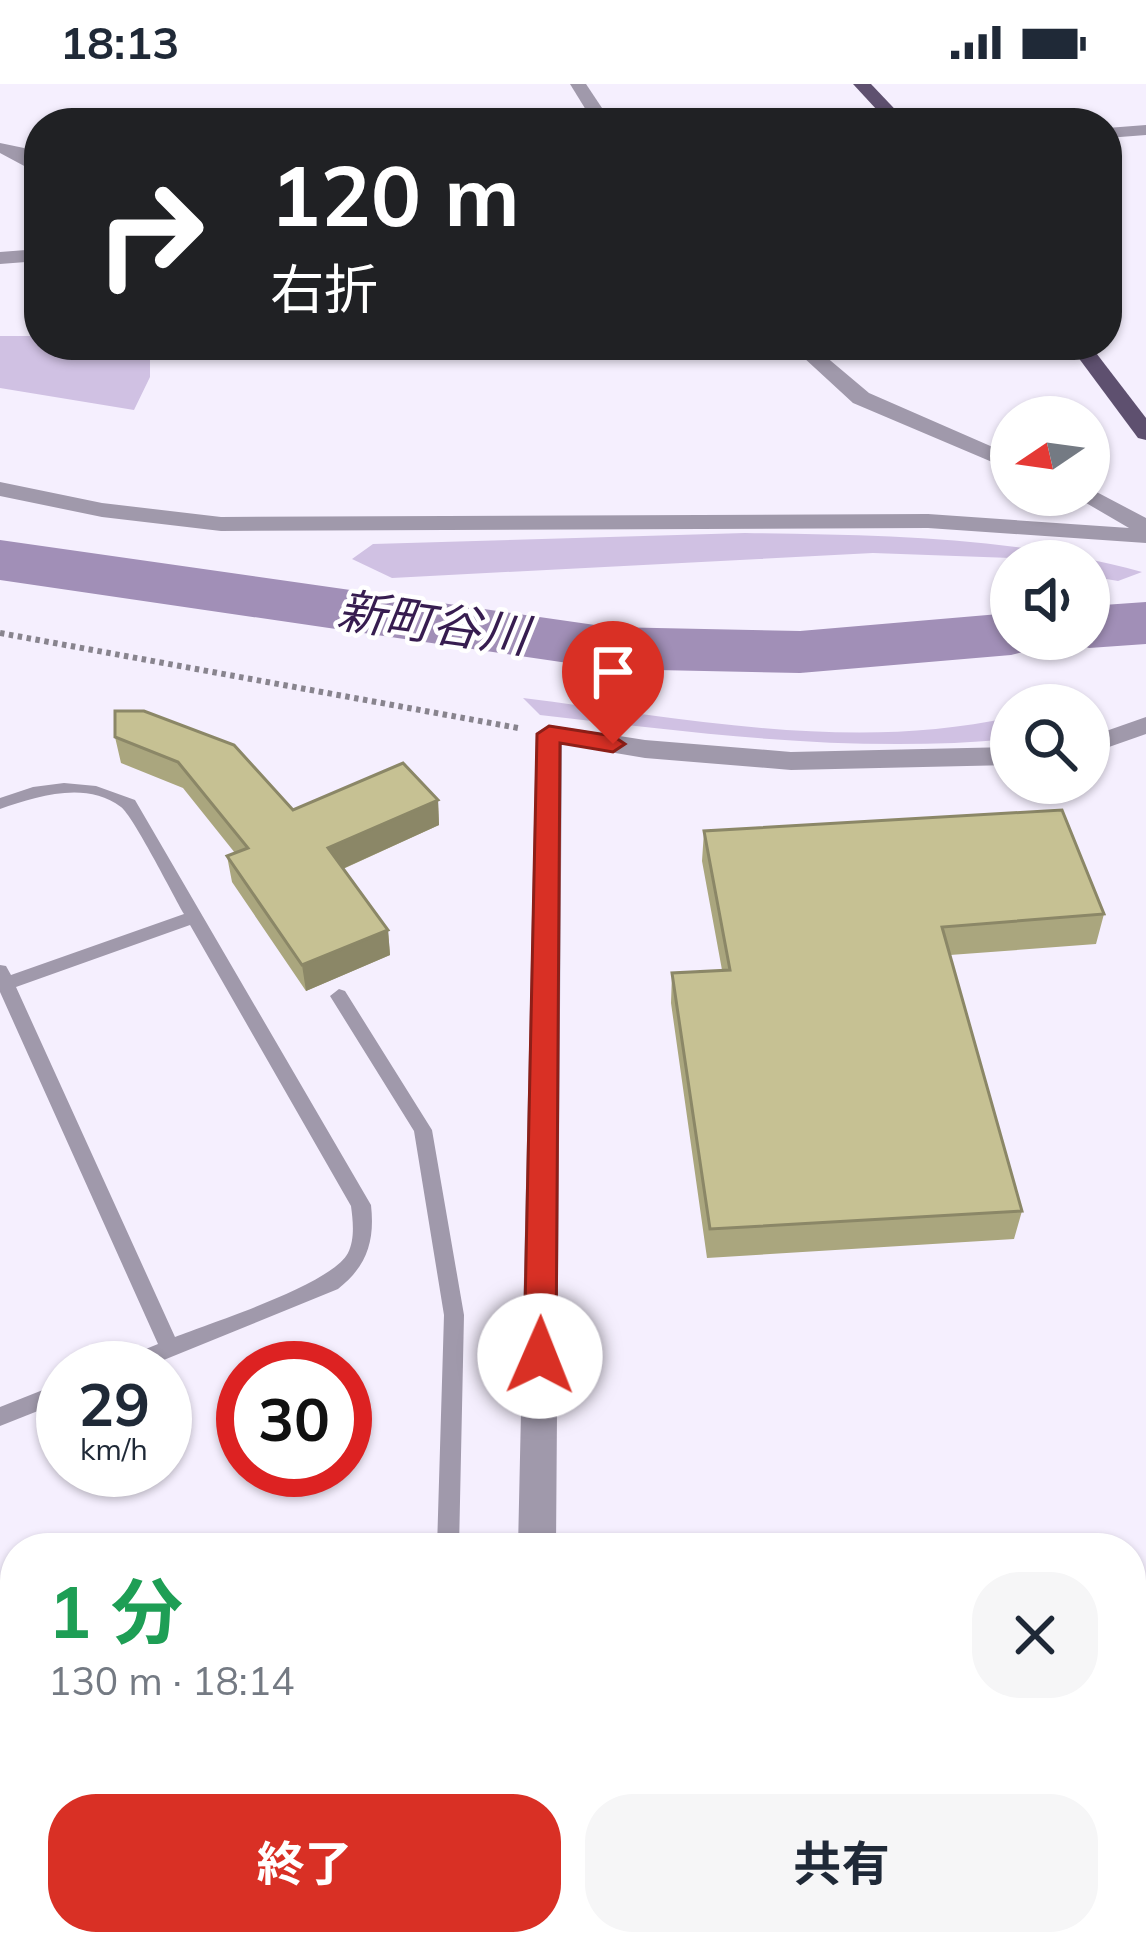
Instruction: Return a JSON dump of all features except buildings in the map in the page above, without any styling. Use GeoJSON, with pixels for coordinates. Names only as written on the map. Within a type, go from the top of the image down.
{"type":"FeatureCollection","features":[{"type":"Feature","properties":{"kind":"main road"},"geometry":{"type":"LineString","coordinates":[[861,84],[884,108]]}},
{"type":"Feature","properties":{"kind":"main road"},"geometry":{"type":"LineString","coordinates":[[1090,360],[1146,433]]}},
{"type":"Feature","properties":{"kind":"street"},"geometry":{"type":"LineString","coordinates":[[817,360],[861,398],[990,455]]}},
{"type":"Feature","properties":{"kind":"street"},"geometry":{"type":"LineString","coordinates":[[0,489],[102,510],[221,524],[794,519],[1146,532]]}},
{"type":"Feature","properties":{"kind":"street"},"geometry":{"type":"LineString","coordinates":[[1110,509],[1146,532]]}},
{"type":"Feature","properties":{"kind":"street"},"geometry":{"type":"LineString","coordinates":[[1110,738],[1146,725]]}},
{"type":"Feature","properties":{"kind":"street"},"geometry":{"type":"LineString","coordinates":[[537,1533],[549,734],[646,749],[791,761],[990,756]]}},
{"type":"Feature","properties":{"kind":"lane"},"geometry":{"type":"LineString","coordinates":[[0,804],[64,785],[100,790],[129,804],[362,1205],[365,1238],[356,1264],[331,1283],[187,1341]]}},
{"type":"Feature","properties":{"kind":"lane"},"geometry":{"type":"LineString","coordinates":[[167,1341],[2,981],[194,917]]}},
{"type":"Feature","properties":{"kind":"lane"},"geometry":{"type":"LineString","coordinates":[[339,997],[423,1130],[454,1315],[448,1533]]}},
{"type":"Feature","properties":{"kind":"lane"},"geometry":{"type":"LineString","coordinates":[[0,1417],[36,1402]]}},
{"type":"Feature","properties":{"kind":"path"},"geometry":{"type":"LineString","coordinates":[[0,633],[549,734]]}},
{"type":"Feature","properties":{"kind":"shaded area"},"geometry":{"type":"Polygon","coordinates":[[[0,336],[24,336],[24,360],[150,360],[150,377],[134,410],[0,388],[0,336]]]}},
{"type":"Feature","properties":{"kind":"shaded area"},"geometry":{"type":"Polygon","coordinates":[[[745,533],[990,544],[990,557],[873,553],[392,578],[352,559],[373,544],[745,533]]]}},
{"type":"Feature","properties":{"kind":"shaded area"},"geometry":{"type":"Polygon","coordinates":[[[1110,564],[1142,572],[1110,580],[1110,564]]]}},
{"type":"Feature","properties":{"kind":"shaded area"},"geometry":{"type":"Polygon","coordinates":[[[523,698],[706,722],[829,732],[890,732],[990,720],[990,740],[834,743],[540,715],[523,698]]]}},
{"type":"Feature","properties":{"kind":"waterway","name":"新町谷川"},"geometry":{"type":"LineString","coordinates":[[0,560],[609,648],[800,652],[990,636]]}},
{"type":"Feature","properties":{"kind":"waterway","name":"新町谷川"},"geometry":{"type":"LineString","coordinates":[[1110,626],[1146,623]]}},
{"type":"Feature","properties":{"kind":"route"},"geometry":{"type":"LineString","coordinates":[[540,1356],[549,734],[613,744]]}}]}
